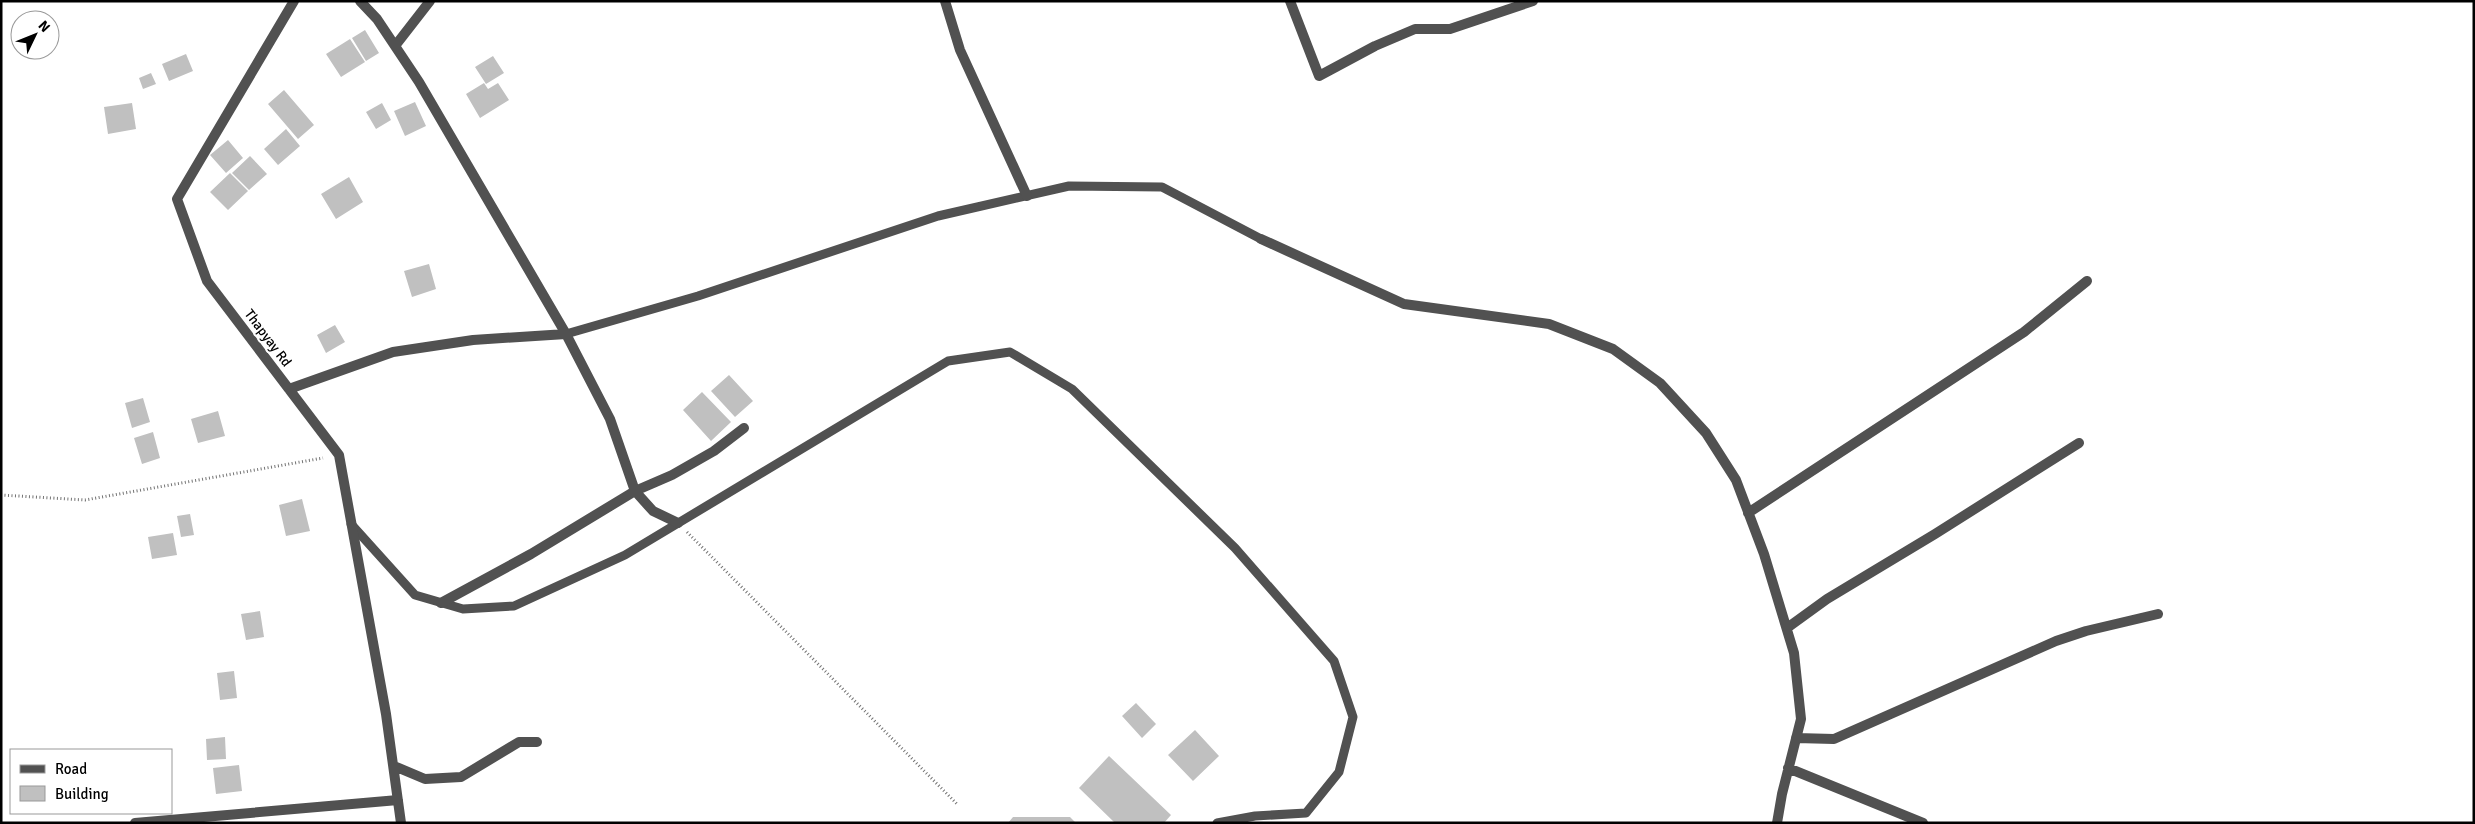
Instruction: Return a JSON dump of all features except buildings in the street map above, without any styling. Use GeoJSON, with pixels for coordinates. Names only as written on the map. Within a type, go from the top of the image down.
{"type":"FeatureCollection","features":[{"type":"Feature","properties":{"kind":"street","name":"Thapyay Rd"},"geometry":{"type":"LineString","coordinates":[[294,1],[177,199],[207,281],[339,455],[386,714],[401,823]]}},
{"type":"Feature","properties":{"kind":"street"},"geometry":{"type":"LineString","coordinates":[[360,1],[377,19],[419,82],[566,334],[610,419],[635,491],[653,510],[678,523]]}},
{"type":"Feature","properties":{"kind":"street"},"geometry":{"type":"LineString","coordinates":[[395,46],[430,1]]}},
{"type":"Feature","properties":{"kind":"street"},"geometry":{"type":"LineString","coordinates":[[945,1],[960,50],[1027,196]]}},
{"type":"Feature","properties":{"kind":"street"},"geometry":{"type":"LineString","coordinates":[[1290,1],[1319,76],[1375,46],[1415,29],[1450,29],[1533,1]]}},
{"type":"Feature","properties":{"kind":"street"},"geometry":{"type":"LineString","coordinates":[[1261,239],[1404,304],[1548,324],[1613,349],[1660,383],[1706,433],[1736,480],[1764,554],[1794,653],[1801,719],[1788,768],[1777,823]]}},
{"type":"Feature","properties":{"kind":"street"},"geometry":{"type":"LineString","coordinates":[[1748,512],[2024,332],[2087,281]]}},
{"type":"Feature","properties":{"kind":"street"},"geometry":{"type":"LineString","coordinates":[[289,389],[393,352],[473,340],[566,334]]}},
{"type":"Feature","properties":{"kind":"street"},"geometry":{"type":"LineString","coordinates":[[441,603],[530,554],[635,491],[672,475],[714,451],[744,428]]}},
{"type":"Feature","properties":{"kind":"street"},"geometry":{"type":"LineString","coordinates":[[1787,628],[1828,599],[2079,443]]}},
{"type":"Feature","properties":{"kind":"street"},"geometry":{"type":"LineString","coordinates":[[1796,738],[1834,739],[2056,641],[2086,631],[2158,614]]}},
{"type":"Feature","properties":{"kind":"street"},"geometry":{"type":"LineString","coordinates":[[394,766],[425,779],[461,777],[519,742],[537,742]]}},
{"type":"Feature","properties":{"kind":"street"},"geometry":{"type":"LineString","coordinates":[[1788,768],[1923,823]]}},
{"type":"Feature","properties":{"kind":"street"},"geometry":{"type":"LineString","coordinates":[[135,823],[398,800]]}},
{"type":"Feature","properties":{"kind":"lane"},"geometry":{"type":"LineString","coordinates":[[566,334],[698,296],[938,216],[1069,186],[1162,187],[1261,239]]}},
{"type":"Feature","properties":{"kind":"lane"},"geometry":{"type":"LineString","coordinates":[[351,524],[416,595],[462,609],[514,606],[625,555],[948,360],[1010,352],[1072,389],[1235,548],[1334,660],[1353,717],[1339,772],[1306,813],[1255,816],[1217,823]]}},
{"type":"Feature","properties":{"kind":"path"},"geometry":{"type":"LineString","coordinates":[[1,495],[86,500],[339,455]]}},
{"type":"Feature","properties":{"kind":"path"},"geometry":{"type":"LineString","coordinates":[[678,523],[958,805]]}}]}
